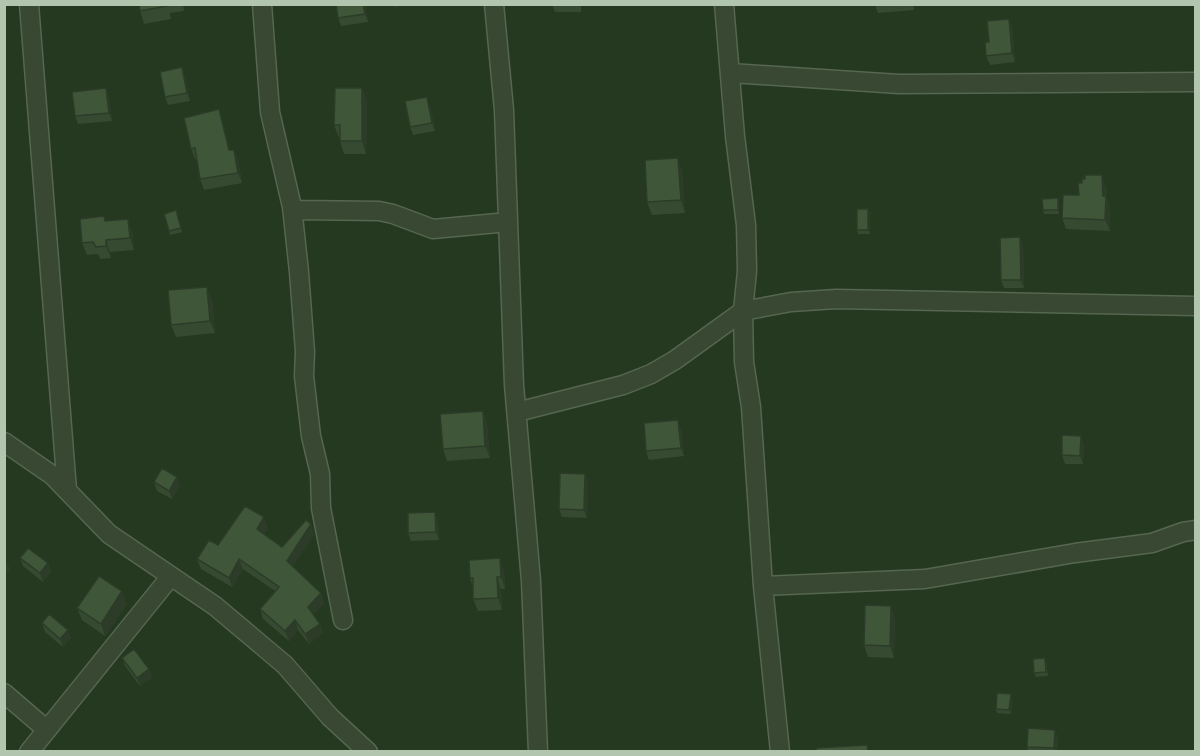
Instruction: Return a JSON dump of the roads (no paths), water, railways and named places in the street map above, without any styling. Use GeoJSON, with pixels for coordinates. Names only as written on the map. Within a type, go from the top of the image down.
{"type":"FeatureCollection","features":[{"type":"Feature","properties":{"kind":"street"},"geometry":{"type":"LineString","coordinates":[[29,4],[67,490]]}},
{"type":"Feature","properties":{"kind":"street"},"geometry":{"type":"LineString","coordinates":[[262,4],[270,112],[292,207],[305,352],[304,376],[311,436],[320,474],[321,508],[343,620]]}},
{"type":"Feature","properties":{"kind":"street"},"geometry":{"type":"LineString","coordinates":[[494,4],[504,110],[517,412],[531,581],[538,752]]}},
{"type":"Feature","properties":{"kind":"street"},"geometry":{"type":"LineString","coordinates":[[724,4],[735,136],[746,225],[747,271],[742,311],[744,362],[754,442],[763,586],[780,752]]}},
{"type":"Feature","properties":{"kind":"street"},"geometry":{"type":"LineString","coordinates":[[731,74],[899,84],[1196,82]]}},
{"type":"Feature","properties":{"kind":"street"},"geometry":{"type":"LineString","coordinates":[[292,207],[299,210],[379,211],[433,229],[508,222]]}},
{"type":"Feature","properties":{"kind":"street"},"geometry":{"type":"LineString","coordinates":[[517,412],[623,385],[651,374],[675,360],[742,311],[791,302],[837,299],[1196,306]]}},
{"type":"Feature","properties":{"kind":"street"},"geometry":{"type":"LineString","coordinates":[[4,442],[52,475],[109,534],[215,606],[285,665],[330,717],[368,752]]}},
{"type":"Feature","properties":{"kind":"street"},"geometry":{"type":"LineString","coordinates":[[763,586],[925,579],[1063,554],[1152,543],[1196,530]]}},
{"type":"Feature","properties":{"kind":"street"},"geometry":{"type":"LineString","coordinates":[[29,752],[171,576]]}},
{"type":"Feature","properties":{"kind":"street"},"geometry":{"type":"LineString","coordinates":[[4,693],[47,730]]}}]}
